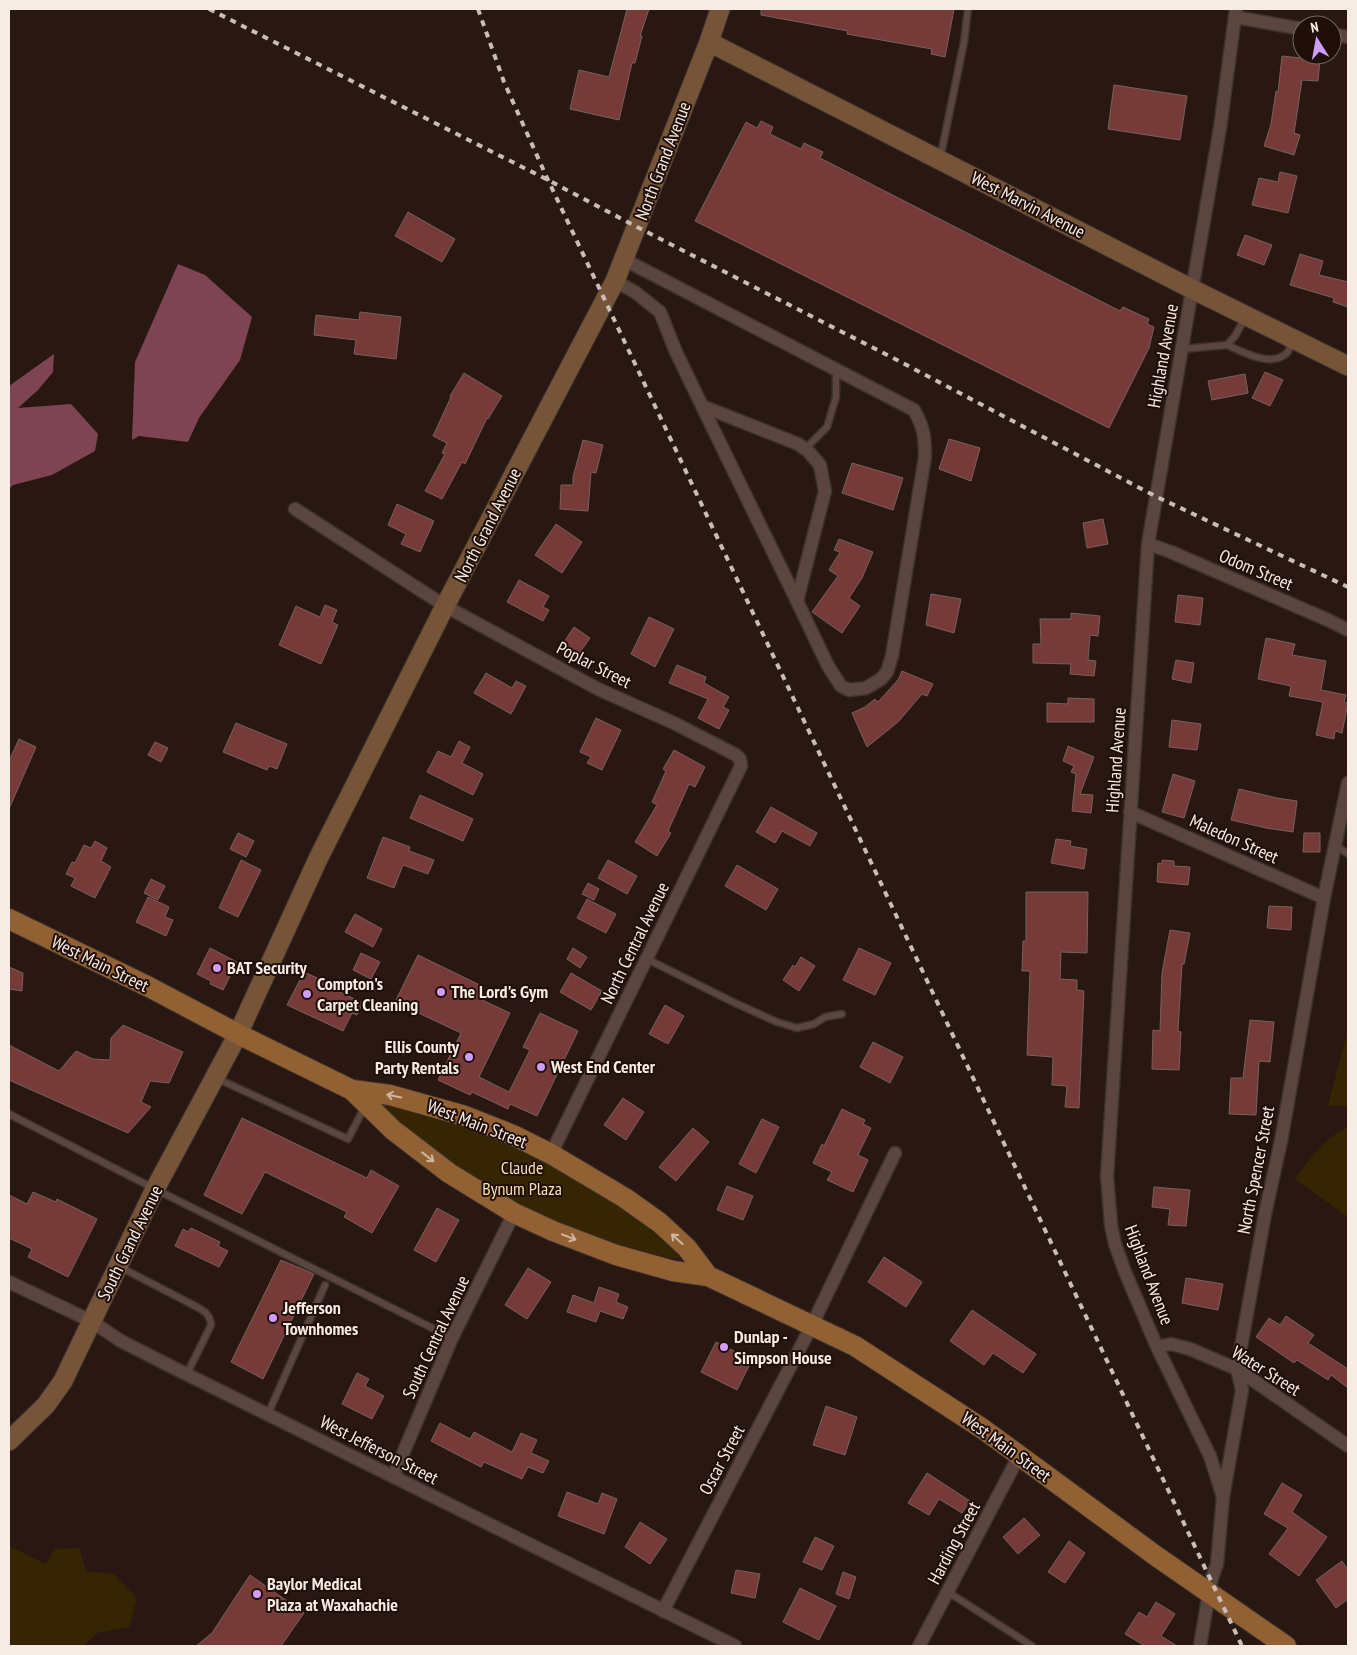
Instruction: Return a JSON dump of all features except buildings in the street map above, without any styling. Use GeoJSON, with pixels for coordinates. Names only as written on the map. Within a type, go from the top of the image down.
{"type":"FeatureCollection","features":[{"type":"Feature","properties":{"kind":"main road","name":"West Main Street"},"geometry":{"type":"LineString","coordinates":[[9,919],[352,1090],[390,1095],[465,1116],[513,1135],[551,1154],[624,1198],[660,1224],[687,1248],[708,1276]]}},
{"type":"Feature","properties":{"kind":"main road","name":"West Main Street"},"geometry":{"type":"LineString","coordinates":[[352,1090],[393,1130],[448,1173],[514,1214],[616,1255],[673,1271],[708,1276],[855,1346],[983,1428],[1209,1593],[1286,1646]]}},
{"type":"Feature","properties":{"kind":"street","name":"North Grand Avenue"},"geometry":{"type":"LineString","coordinates":[[238,1034],[318,859],[446,606],[615,281],[709,42],[720,9]]}},
{"type":"Feature","properties":{"kind":"street"},"geometry":{"type":"LineString","coordinates":[[1235,13],[1292,27]]}},
{"type":"Feature","properties":{"kind":"street","name":"Highland Avenue"},"geometry":{"type":"LineString","coordinates":[[1223,1497],[1210,1456],[1157,1347],[1125,1272],[1115,1244],[1108,1202],[1107,1176],[1148,544],[1220,128],[1235,13]]}},
{"type":"Feature","properties":{"kind":"street","name":"West Marvin Avenue"},"geometry":{"type":"LineString","coordinates":[[709,42],[1192,289],[1348,366]]}},
{"type":"Feature","properties":{"kind":"street"},"geometry":{"type":"LineString","coordinates":[[615,281],[635,292],[660,312],[676,352],[828,666],[842,686],[849,690],[866,688],[881,679],[887,672],[892,656],[925,458],[925,437],[914,410],[624,260]]}},
{"type":"Feature","properties":{"kind":"street"},"geometry":{"type":"LineString","coordinates":[[702,406],[798,444],[820,465],[825,491],[796,601]]}},
{"type":"Feature","properties":{"kind":"street","name":"Poplar Street"},"geometry":{"type":"LineString","coordinates":[[295,509],[446,606],[598,689],[676,724],[728,751]]}},
{"type":"Feature","properties":{"kind":"street","name":"Odom Street"},"geometry":{"type":"LineString","coordinates":[[1148,544],[1348,630]]}},
{"type":"Feature","properties":{"kind":"street","name":"North Central Avenue"},"geometry":{"type":"LineString","coordinates":[[551,1154],[741,766],[740,760],[736,755],[728,751]]}},
{"type":"Feature","properties":{"kind":"street","name":"North Spencer Street"},"geometry":{"type":"LineString","coordinates":[[1200,1646],[1209,1593],[1217,1564],[1223,1497],[1242,1390],[1237,1369],[1265,1214],[1281,1141],[1324,898],[1348,783]]}},
{"type":"Feature","properties":{"kind":"street","name":"Maledon Street"},"geometry":{"type":"LineString","coordinates":[[1130,812],[1324,898]]}},
{"type":"Feature","properties":{"kind":"street","name":"South Grand Avenue"},"geometry":{"type":"LineString","coordinates":[[9,1442],[46,1405],[63,1381],[155,1189],[238,1034]]}},
{"type":"Feature","properties":{"kind":"street","name":"Oscar Street"},"geometry":{"type":"LineString","coordinates":[[663,1611],[812,1325],[895,1153]]}},
{"type":"Feature","properties":{"kind":"street","name":"South Central Avenue"},"geometry":{"type":"LineString","coordinates":[[393,1477],[452,1338],[514,1214]]}},
{"type":"Feature","properties":{"kind":"street","name":"West Jefferson Street"},"geometry":{"type":"LineString","coordinates":[[9,1282],[91,1322],[121,1341],[735,1646]]}},
{"type":"Feature","properties":{"kind":"street","name":"Water Street"},"geometry":{"type":"LineString","coordinates":[[1157,1347],[1171,1344],[1190,1349],[1237,1369],[1348,1446]]}},
{"type":"Feature","properties":{"kind":"street","name":"Harding Street"},"geometry":{"type":"LineString","coordinates":[[920,1646],[1019,1456]]}},
{"type":"Feature","properties":{"kind":"lane"},"geometry":{"type":"LineString","coordinates":[[940,160],[964,42],[968,9]]}},
{"type":"Feature","properties":{"kind":"lane"},"geometry":{"type":"LineString","coordinates":[[1227,345],[1235,336],[1247,315]]}},
{"type":"Feature","properties":{"kind":"lane"},"geometry":{"type":"LineString","coordinates":[[1182,349],[1227,345],[1257,357],[1275,359],[1287,352],[1294,339]]}},
{"type":"Feature","properties":{"kind":"lane"},"geometry":{"type":"LineString","coordinates":[[805,449],[826,427],[836,397],[836,369]]}},
{"type":"Feature","properties":{"kind":"lane"},"geometry":{"type":"LineString","coordinates":[[1335,845],[1348,854]]}},
{"type":"Feature","properties":{"kind":"lane"},"geometry":{"type":"LineString","coordinates":[[647,959],[777,1022],[798,1028],[814,1024],[825,1017],[842,1014]]}},
{"type":"Feature","properties":{"kind":"lane"},"geometry":{"type":"LineString","coordinates":[[215,1077],[348,1139],[366,1104]]}},
{"type":"Feature","properties":{"kind":"lane"},"geometry":{"type":"LineString","coordinates":[[9,1114],[452,1338]]}},
{"type":"Feature","properties":{"kind":"lane"},"geometry":{"type":"LineString","coordinates":[[118,1266],[198,1307],[206,1312],[210,1318],[211,1325],[187,1374]]}},
{"type":"Feature","properties":{"kind":"lane"},"geometry":{"type":"LineString","coordinates":[[268,1414],[325,1285]]}},
{"type":"Feature","properties":{"kind":"lane"},"geometry":{"type":"LineString","coordinates":[[948,1592],[1032,1646]]}},
{"type":"Feature","properties":{"kind":"green space"},"geometry":{"type":"Polygon","coordinates":[[[1348,1030],[1348,1107],[1328,1105],[1348,1030]]]}},
{"type":"Feature","properties":{"kind":"green space","name":"Claude Bynum Plaza"},"geometry":{"type":"Polygon","coordinates":[[[381,1103],[440,1118],[497,1138],[567,1172],[636,1217],[678,1254],[680,1258],[658,1256],[574,1230],[486,1189],[431,1149],[383,1109],[380,1105],[381,1103]]]}},
{"type":"Feature","properties":{"kind":"green space"},"geometry":{"type":"Polygon","coordinates":[[[1348,1127],[1348,1217],[1295,1179],[1324,1143],[1348,1127]]]}},
{"type":"Feature","properties":{"kind":"green space"},"geometry":{"type":"Polygon","coordinates":[[[9,1546],[46,1564],[54,1549],[79,1548],[86,1571],[113,1574],[137,1598],[129,1627],[97,1633],[84,1646],[9,1646],[9,1546]]]}},
{"type":"Feature","properties":{"kind":"shaded area"},"geometry":{"type":"Polygon","coordinates":[[[178,264],[205,275],[252,317],[240,360],[199,418],[188,442],[139,436],[132,440],[135,362],[178,264]]]}},
{"type":"Feature","properties":{"kind":"shaded area"},"geometry":{"type":"Polygon","coordinates":[[[54,354],[53,372],[38,390],[18,408],[71,404],[98,434],[95,451],[52,475],[13,485],[9,489],[9,386],[54,354]]]}},
{"type":"Feature","properties":{"kind":"railway"},"geometry":{"type":"LineString","coordinates":[[209,9],[548,180],[1155,496],[1348,587]]}},
{"type":"Feature","properties":{"kind":"railway"},"geometry":{"type":"LineString","coordinates":[[478,9],[504,82],[548,180],[1242,1646]]}},
{"type":"Feature","properties":{"kind":"place","name":"BAT Security"},"geometry":{"type":"Point","coordinates":[217,968]}},
{"type":"Feature","properties":{"kind":"place","name":"The Lord's Gym"},"geometry":{"type":"Point","coordinates":[441,992]}},
{"type":"Feature","properties":{"kind":"place","name":"Compton's Carpet Cleaning"},"geometry":{"type":"Point","coordinates":[307,994]}},
{"type":"Feature","properties":{"kind":"place","name":"Ellis County Party Rentals"},"geometry":{"type":"Point","coordinates":[469,1057]}},
{"type":"Feature","properties":{"kind":"place","name":"West End Center"},"geometry":{"type":"Point","coordinates":[541,1067]}},
{"type":"Feature","properties":{"kind":"place","name":"Jefferson Townhomes"},"geometry":{"type":"Point","coordinates":[273,1318]}},
{"type":"Feature","properties":{"kind":"place","name":"Dunlap - Simpson House"},"geometry":{"type":"Point","coordinates":[724,1347]}},
{"type":"Feature","properties":{"kind":"place","name":"Baylor Medical Plaza at Waxahachie"},"geometry":{"type":"Point","coordinates":[257,1594]}}]}
